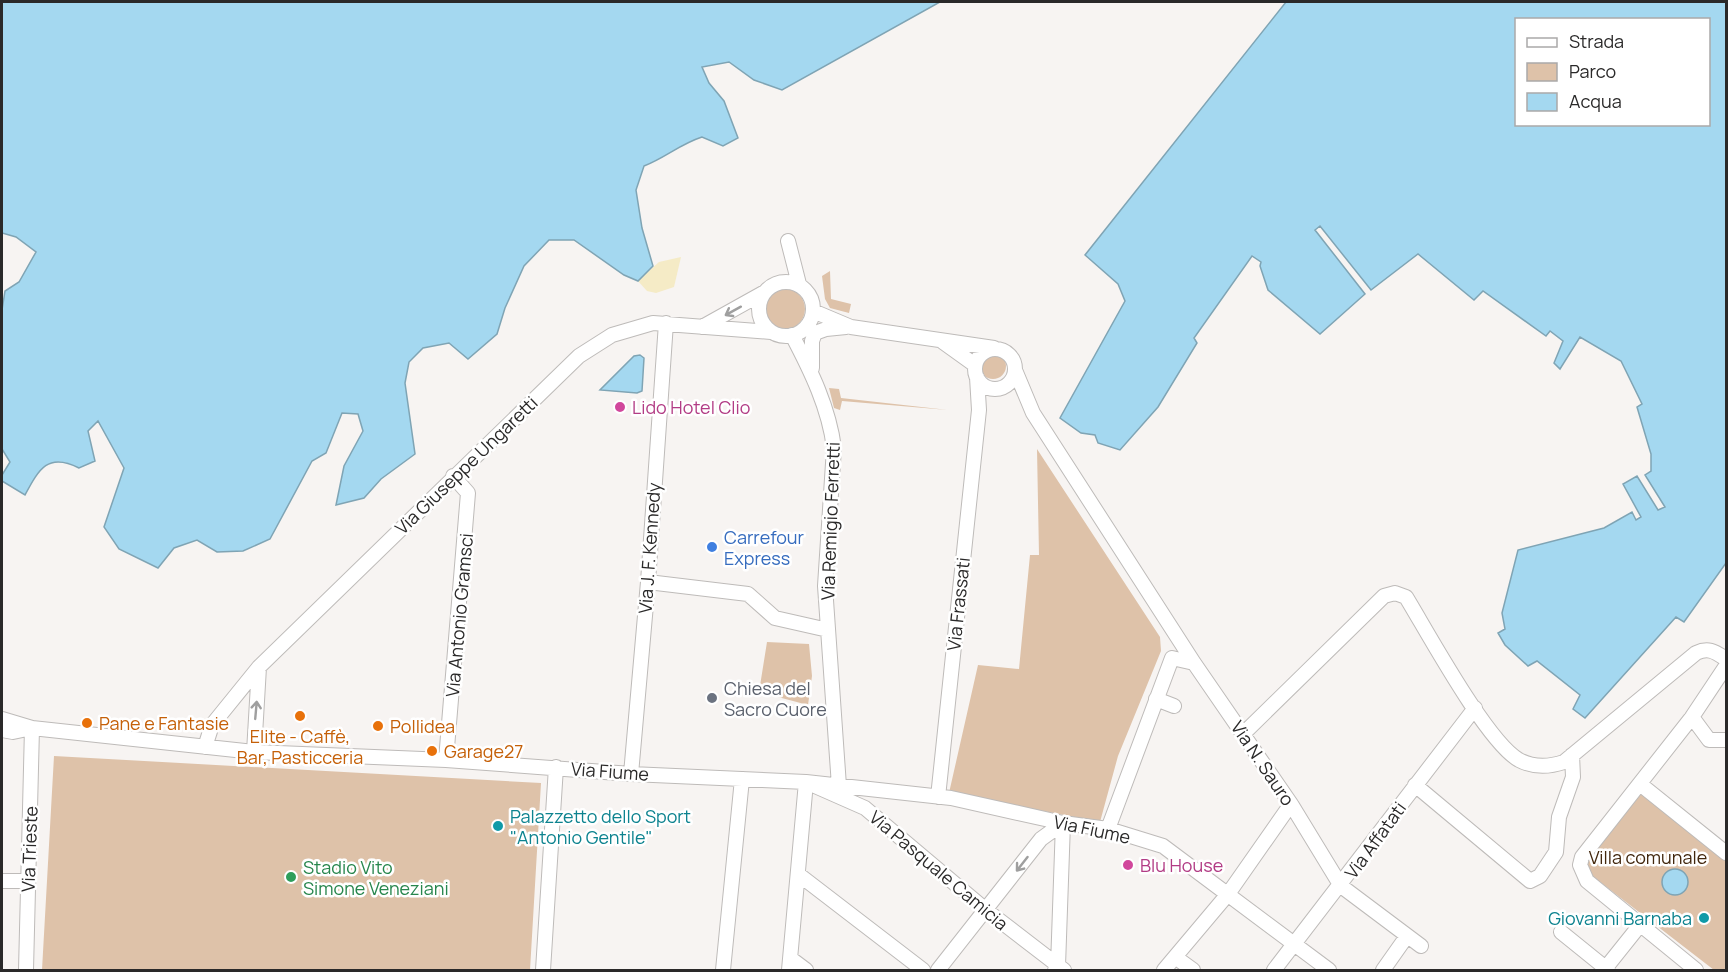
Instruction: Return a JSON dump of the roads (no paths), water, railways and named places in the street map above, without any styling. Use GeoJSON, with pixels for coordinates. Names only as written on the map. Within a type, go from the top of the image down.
{"type":"FeatureCollection","features":[{"type":"Feature","properties":{"kind":"street"},"geometry":{"type":"LineString","coordinates":[[764,293],[759,310],[764,326],[771,332],[792,335],[806,327],[813,312],[810,296],[799,284],[788,241]]}},
{"type":"Feature","properties":{"kind":"street"},"geometry":{"type":"LineString","coordinates":[[702,327],[764,293],[769,287],[784,281],[799,284]]}},
{"type":"Feature","properties":{"kind":"street"},"geometry":{"type":"LineString","coordinates":[[813,312],[851,327],[994,348],[1007,352],[1015,363],[1015,370],[1024,396],[1033,413]]}},
{"type":"Feature","properties":{"kind":"street","name":"Via Giuseppe Ungaretti"},"geometry":{"type":"LineString","coordinates":[[205,747],[212,725],[259,667],[579,356],[612,335],[653,323],[771,332]]}},
{"type":"Feature","properties":{"kind":"street","name":"Via J. F. Kennedy"},"geometry":{"type":"LineString","coordinates":[[631,774],[648,582],[666,323]]}},
{"type":"Feature","properties":{"kind":"street"},"geometry":{"type":"LineString","coordinates":[[813,373],[811,353],[815,333],[826,329],[851,327]]}},
{"type":"Feature","properties":{"kind":"street","name":"Via Remigio Ferretti"},"geometry":{"type":"LineString","coordinates":[[792,335],[813,373],[832,431],[834,448],[825,586],[839,786]]}},
{"type":"Feature","properties":{"kind":"street"},"geometry":{"type":"LineString","coordinates":[[940,341],[1033,413]]}},
{"type":"Feature","properties":{"kind":"street"},"geometry":{"type":"LineString","coordinates":[[976,371],[982,354],[994,348]]}},
{"type":"Feature","properties":{"kind":"street"},"geometry":{"type":"LineString","coordinates":[[979,410],[998,387],[1010,382],[1015,370]]}},
{"type":"Feature","properties":{"kind":"street","name":"Via Frassati"},"geometry":{"type":"LineString","coordinates":[[938,797],[979,410],[976,371]]}},
{"type":"Feature","properties":{"kind":"street","name":"Via N. Sauro"},"geometry":{"type":"LineString","coordinates":[[1033,413],[1194,663],[1291,804],[1341,885]]}},
{"type":"Feature","properties":{"kind":"street","name":"Via Antonio Gramsci"},"geometry":{"type":"LineString","coordinates":[[446,760],[468,494],[453,476]]}},
{"type":"Feature","properties":{"kind":"street"},"geometry":{"type":"LineString","coordinates":[[648,582],[748,594],[775,618],[828,630]]}},
{"type":"Feature","properties":{"kind":"street"},"geometry":{"type":"LineString","coordinates":[[1243,734],[1384,596],[1395,593],[1406,597],[1475,708],[1505,748],[1519,760],[1535,766],[1551,767],[1572,755],[1704,649],[1712,650],[1726,659]]}},
{"type":"Feature","properties":{"kind":"street"},"geometry":{"type":"LineString","coordinates":[[1108,829],[1172,658],[1194,663]]}},
{"type":"Feature","properties":{"kind":"street"},"geometry":{"type":"LineString","coordinates":[[1696,970],[1587,880],[1580,865],[1582,857],[1692,717],[1726,666]]}},
{"type":"Feature","properties":{"kind":"street"},"geometry":{"type":"LineString","coordinates":[[254,752],[259,667]]}},
{"type":"Feature","properties":{"kind":"street"},"geometry":{"type":"LineString","coordinates":[[1156,699],[1174,706]]}},
{"type":"Feature","properties":{"kind":"street","name":"Via Affatati"},"geometry":{"type":"LineString","coordinates":[[1274,970],[1475,708]]}},
{"type":"Feature","properties":{"kind":"street"},"geometry":{"type":"LineString","coordinates":[[1692,717],[1709,740],[1726,740]]}},
{"type":"Feature","properties":{"kind":"street"},"geometry":{"type":"LineString","coordinates":[[2,718],[32,728]]}},
{"type":"Feature","properties":{"kind":"street"},"geometry":{"type":"LineString","coordinates":[[2,730],[13,732],[32,728]]}},
{"type":"Feature","properties":{"kind":"street","name":"Via Fiume"},"geometry":{"type":"LineString","coordinates":[[32,728],[254,752],[446,760],[631,774],[806,782],[938,797],[1063,823],[1108,829],[1163,846],[1329,970]]}},
{"type":"Feature","properties":{"kind":"street","name":"Via Trieste"},"geometry":{"type":"LineString","coordinates":[[26,970],[32,728]]}},
{"type":"Feature","properties":{"kind":"street"},"geometry":{"type":"LineString","coordinates":[[1415,785],[1530,881],[1539,876],[1556,852],[1559,817],[1573,777],[1572,755]]}},
{"type":"Feature","properties":{"kind":"street"},"geometry":{"type":"LineString","coordinates":[[543,970],[556,767]]}},
{"type":"Feature","properties":{"kind":"street"},"geometry":{"type":"LineString","coordinates":[[723,970],[742,779]]}},
{"type":"Feature","properties":{"kind":"street"},"geometry":{"type":"LineString","coordinates":[[806,782],[790,964],[806,970]]}},
{"type":"Feature","properties":{"kind":"street","name":"Via Pasquale Camicia"},"geometry":{"type":"LineString","coordinates":[[806,782],[865,808],[1059,969]]}},
{"type":"Feature","properties":{"kind":"street"},"geometry":{"type":"LineString","coordinates":[[1640,784],[1726,853]]}},
{"type":"Feature","properties":{"kind":"street"},"geometry":{"type":"LineString","coordinates":[[1164,970],[1228,894],[1291,804]]}},
{"type":"Feature","properties":{"kind":"street"},"geometry":{"type":"LineString","coordinates":[[938,970],[1041,839],[1063,823]]}},
{"type":"Feature","properties":{"kind":"street"},"geometry":{"type":"LineString","coordinates":[[1059,969],[1063,823]]}},
{"type":"Feature","properties":{"kind":"street"},"geometry":{"type":"LineString","coordinates":[[798,874],[923,970]]}},
{"type":"Feature","properties":{"kind":"street"},"geometry":{"type":"LineString","coordinates":[[2,881],[27,881]]}},
{"type":"Feature","properties":{"kind":"street"},"geometry":{"type":"LineString","coordinates":[[1341,885],[1421,946]]}},
{"type":"Feature","properties":{"kind":"street"},"geometry":{"type":"LineString","coordinates":[[1561,932],[1606,970],[1640,925]]}},
{"type":"Feature","properties":{"kind":"street"},"geometry":{"type":"LineString","coordinates":[[1383,970],[1407,936]]}},
{"type":"Feature","properties":{"kind":"street"},"geometry":{"type":"LineString","coordinates":[[1175,957],[1193,970]]}},
{"type":"Feature","properties":{"kind":"water"},"geometry":{"type":"Polygon","coordinates":[[[2,2],[940,2],[782,90],[754,80],[729,62],[702,67],[709,83],[724,101],[738,138],[723,146],[702,137],[644,166],[636,190],[642,228],[653,266],[638,281],[624,275],[574,240],[549,240],[524,266],[505,308],[497,334],[468,359],[449,343],[423,348],[409,362],[405,383],[415,454],[381,479],[364,498],[336,505],[344,466],[363,431],[358,414],[342,413],[326,453],[312,461],[270,539],[243,551],[217,552],[197,540],[174,548],[158,568],[119,549],[104,527],[124,468],[98,421],[88,431],[95,461],[79,468],[59,462],[52,463],[40,471],[25,495],[2,481],[2,475],[10,462],[2,449],[2,310],[5,291],[19,282],[36,252],[16,237],[2,233],[2,2]]]}},
{"type":"Feature","properties":{"kind":"water"},"geometry":{"type":"Polygon","coordinates":[[[1286,2],[1726,2],[1726,563],[1684,622],[1676,617],[1585,718],[1573,709],[1580,695],[1537,661],[1528,666],[1505,645],[1498,633],[1505,629],[1502,613],[1518,550],[1604,528],[1632,512],[1636,520],[1641,517],[1623,484],[1637,476],[1658,510],[1665,507],[1645,475],[1651,471],[1651,454],[1637,407],[1642,404],[1621,361],[1580,337],[1560,369],[1554,363],[1563,341],[1550,331],[1546,336],[1483,291],[1474,300],[1418,254],[1371,290],[1320,226],[1315,230],[1365,294],[1320,334],[1268,290],[1260,266],[1261,262],[1252,256],[1194,338],[1197,343],[1158,407],[1120,450],[1098,443],[1095,435],[1081,433],[1060,418],[1125,301],[1118,284],[1085,255],[1286,2]]]}},
{"type":"Feature","properties":{"kind":"water"},"geometry":{"type":"Polygon","coordinates":[[[640,355],[644,358],[642,391],[637,393],[600,390],[634,356],[640,355]]]}},
{"type":"Feature","properties":{"kind":"water"},"geometry":{"type":"Polygon","coordinates":[[[1675,869],[1684,873],[1688,882],[1684,891],[1675,895],[1666,891],[1662,882],[1666,873],[1675,869]]]}},
{"type":"Feature","properties":{"kind":"place","name":"Lido Hotel Clio"},"geometry":{"type":"Point","coordinates":[620,407]}},
{"type":"Feature","properties":{"kind":"place","name":"Carrefour Express"},"geometry":{"type":"Point","coordinates":[712,547]}},
{"type":"Feature","properties":{"kind":"place","name":"Chiesa del Sacro Cuore"},"geometry":{"type":"Point","coordinates":[712,698]}},
{"type":"Feature","properties":{"kind":"place","name":"Elite - Caffè, Bar, Pasticceria"},"geometry":{"type":"Point","coordinates":[300,716]}},
{"type":"Feature","properties":{"kind":"place","name":"Pane e Fantasie"},"geometry":{"type":"Point","coordinates":[87,723]}},
{"type":"Feature","properties":{"kind":"place","name":"Pollidea"},"geometry":{"type":"Point","coordinates":[378,726]}},
{"type":"Feature","properties":{"kind":"place","name":"Garage27"},"geometry":{"type":"Point","coordinates":[432,751]}},
{"type":"Feature","properties":{"kind":"place","name":"Palazzetto dello Sport \"Antonio Gentile\""},"geometry":{"type":"Point","coordinates":[498,826]}},
{"type":"Feature","properties":{"kind":"place","name":"Blu House"},"geometry":{"type":"Point","coordinates":[1128,865]}},
{"type":"Feature","properties":{"kind":"place","name":"Stadio Vito Simone Veneziani"},"geometry":{"type":"Point","coordinates":[291,877]}},
{"type":"Feature","properties":{"kind":"place","name":"Giovanni Barnaba"},"geometry":{"type":"Point","coordinates":[1704,918]}},
{"type":"Feature","properties":{"kind":"park label","name":"Villa comunale"},"geometry":{"type":"Point","coordinates":[1648,857]}}]}
